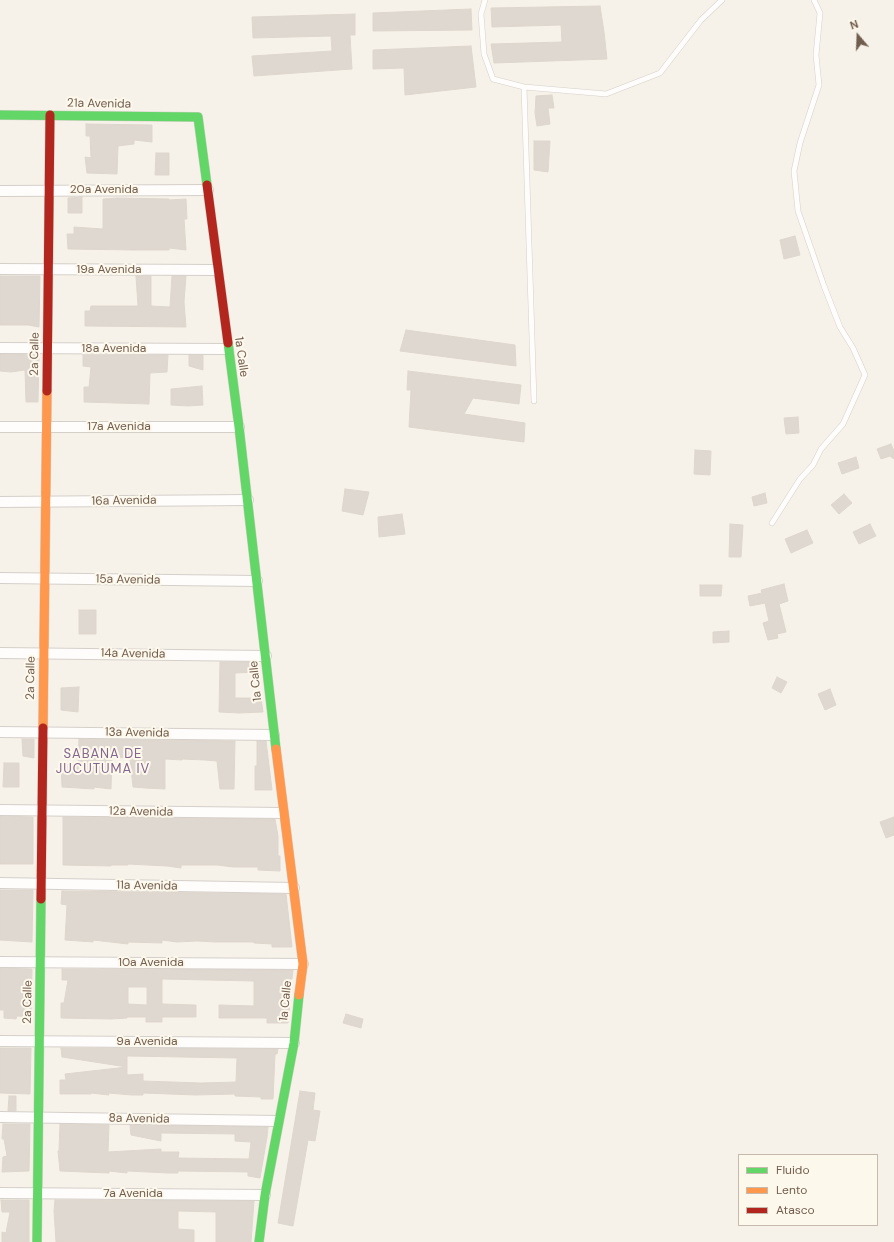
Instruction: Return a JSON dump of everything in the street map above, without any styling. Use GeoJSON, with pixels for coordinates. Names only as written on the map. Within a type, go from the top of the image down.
{"type":"FeatureCollection","features":[{"type":"Feature","properties":{"kind":"street","name":"21a Avenida"},"geometry":{"type":"LineString","coordinates":[[0,115],[198,117]]}},
{"type":"Feature","properties":{"kind":"street","name":"2a Calle"},"geometry":{"type":"LineString","coordinates":[[37,1242],[50,115]]}},
{"type":"Feature","properties":{"kind":"street","name":"1a Calle"},"geometry":{"type":"LineString","coordinates":[[198,117],[217,270],[239,427],[283,814],[303,964],[294,1043],[265,1194],[259,1242]]}},
{"type":"Feature","properties":{"kind":"street","name":"20a Avenida"},"geometry":{"type":"LineString","coordinates":[[0,191],[208,190]]}},
{"type":"Feature","properties":{"kind":"street","name":"19a Avenida"},"geometry":{"type":"LineString","coordinates":[[0,269],[217,270]]}},
{"type":"Feature","properties":{"kind":"street","name":"18a Avenida"},"geometry":{"type":"LineString","coordinates":[[0,348],[228,349]]}},
{"type":"Feature","properties":{"kind":"street","name":"17a Avenida"},"geometry":{"type":"LineString","coordinates":[[0,427],[239,427]]}},
{"type":"Feature","properties":{"kind":"street","name":"16a Avenida"},"geometry":{"type":"LineString","coordinates":[[0,502],[248,500]]}},
{"type":"Feature","properties":{"kind":"street","name":"15a Avenida"},"geometry":{"type":"LineString","coordinates":[[0,578],[257,581]]}},
{"type":"Feature","properties":{"kind":"street","name":"14a Avenida"},"geometry":{"type":"LineString","coordinates":[[0,653],[266,656]]}},
{"type":"Feature","properties":{"kind":"street","name":"13a Avenida"},"geometry":{"type":"LineString","coordinates":[[0,732],[274,735]]}},
{"type":"Feature","properties":{"kind":"street","name":"12a Avenida"},"geometry":{"type":"LineString","coordinates":[[0,810],[283,814]]}},
{"type":"Feature","properties":{"kind":"street","name":"11a Avenida"},"geometry":{"type":"LineString","coordinates":[[0,883],[294,888]]}},
{"type":"Feature","properties":{"kind":"street","name":"10a Avenida"},"geometry":{"type":"LineString","coordinates":[[0,962],[303,964]]}},
{"type":"Feature","properties":{"kind":"street","name":"9a Avenida"},"geometry":{"type":"LineString","coordinates":[[0,1041],[294,1043]]}},
{"type":"Feature","properties":{"kind":"street","name":"8a Avenida"},"geometry":{"type":"LineString","coordinates":[[0,1117],[278,1121]]}},
{"type":"Feature","properties":{"kind":"street","name":"7a Avenida"},"geometry":{"type":"LineString","coordinates":[[0,1193],[265,1194]]}},
{"type":"Feature","properties":{"kind":"lane"},"geometry":{"type":"LineString","coordinates":[[485,0],[481,14],[484,54],[493,79],[524,86],[606,94],[660,73],[701,20],[722,0]]}},
{"type":"Feature","properties":{"kind":"lane"},"geometry":{"type":"LineString","coordinates":[[772,523],[800,480],[813,465],[821,449],[843,424],[865,375],[853,348],[840,327],[824,286],[798,210],[794,171],[800,143],[819,85],[816,55],[820,13],[814,0]]}},
{"type":"Feature","properties":{"kind":"lane"},"geometry":{"type":"LineString","coordinates":[[524,86],[534,401]]}},
{"type":"Feature","properties":{"kind":"building"},"geometry":{"type":"Polygon","coordinates":[[[600,6],[607,59],[494,63],[491,44],[562,42],[561,25],[492,27],[491,8],[600,6]]]}},
{"type":"Feature","properties":{"kind":"building"},"geometry":{"type":"Polygon","coordinates":[[[471,9],[472,30],[373,31],[373,13],[471,9]]]}},
{"type":"Feature","properties":{"kind":"building"},"geometry":{"type":"Polygon","coordinates":[[[355,14],[355,35],[350,35],[352,69],[254,76],[252,56],[332,51],[331,36],[253,38],[252,17],[355,14]]]}},
{"type":"Feature","properties":{"kind":"building"},"geometry":{"type":"Polygon","coordinates":[[[471,46],[476,87],[405,95],[404,68],[373,69],[373,50],[471,46]]]}},
{"type":"Feature","properties":{"kind":"building"},"geometry":{"type":"Polygon","coordinates":[[[552,95],[554,108],[548,108],[550,124],[537,126],[535,113],[536,96],[552,95]]]}},
{"type":"Feature","properties":{"kind":"building"},"geometry":{"type":"Polygon","coordinates":[[[86,124],[152,125],[152,142],[134,140],[134,144],[118,146],[117,174],[87,173],[85,157],[91,158],[90,136],[86,136],[86,124]]]}},
{"type":"Feature","properties":{"kind":"building"},"geometry":{"type":"Polygon","coordinates":[[[534,141],[550,141],[548,172],[534,170],[534,141]]]}},
{"type":"Feature","properties":{"kind":"building"},"geometry":{"type":"Polygon","coordinates":[[[156,153],[169,153],[169,175],[155,175],[156,153]]]}},
{"type":"Feature","properties":{"kind":"building"},"geometry":{"type":"Polygon","coordinates":[[[82,197],[82,213],[68,213],[68,198],[82,197]]]}},
{"type":"Feature","properties":{"kind":"building"},"geometry":{"type":"Polygon","coordinates":[[[117,198],[169,200],[186,199],[187,219],[184,219],[186,250],[169,248],[169,250],[68,249],[67,234],[74,234],[74,227],[103,229],[103,199],[117,198]]]}},
{"type":"Feature","properties":{"kind":"building"},"geometry":{"type":"Polygon","coordinates":[[[795,236],[800,255],[784,259],[780,240],[795,236]]]}},
{"type":"Feature","properties":{"kind":"building"},"geometry":{"type":"Polygon","coordinates":[[[0,276],[40,276],[39,327],[28,325],[0,325],[0,276]]]}},
{"type":"Feature","properties":{"kind":"building"},"geometry":{"type":"Polygon","coordinates":[[[136,276],[151,276],[151,306],[170,307],[172,276],[186,276],[184,302],[186,327],[85,326],[85,311],[90,311],[91,306],[138,306],[136,276]]]}},
{"type":"Feature","properties":{"kind":"building"},"geometry":{"type":"Polygon","coordinates":[[[406,330],[515,345],[516,366],[400,351],[406,330]]]}},
{"type":"Feature","properties":{"kind":"building"},"geometry":{"type":"Polygon","coordinates":[[[0,354],[39,355],[38,402],[26,402],[25,370],[11,372],[0,371],[0,354]]]}},
{"type":"Feature","properties":{"kind":"building"},"geometry":{"type":"Polygon","coordinates":[[[83,355],[168,355],[167,372],[150,373],[149,404],[84,402],[84,387],[89,387],[91,367],[83,366],[83,355]]]}},
{"type":"Feature","properties":{"kind":"building"},"geometry":{"type":"Polygon","coordinates":[[[189,355],[203,355],[203,370],[189,366],[189,355]]]}},
{"type":"Feature","properties":{"kind":"building"},"geometry":{"type":"Polygon","coordinates":[[[408,371],[521,385],[519,404],[473,398],[464,414],[525,423],[524,442],[409,427],[411,390],[407,390],[408,371]]]}},
{"type":"Feature","properties":{"kind":"building"},"geometry":{"type":"Polygon","coordinates":[[[202,386],[203,405],[171,405],[171,389],[202,386]]]}},
{"type":"Feature","properties":{"kind":"building"},"geometry":{"type":"Polygon","coordinates":[[[798,417],[799,433],[786,434],[784,418],[798,417]]]}},
{"type":"Feature","properties":{"kind":"building"},"geometry":{"type":"Polygon","coordinates":[[[891,444],[894,451],[894,459],[890,456],[881,459],[877,449],[891,444]]]}},
{"type":"Feature","properties":{"kind":"building"},"geometry":{"type":"Polygon","coordinates":[[[695,450],[711,451],[710,475],[694,474],[695,450]]]}},
{"type":"Feature","properties":{"kind":"building"},"geometry":{"type":"Polygon","coordinates":[[[856,457],[859,468],[842,474],[838,463],[856,457]]]}},
{"type":"Feature","properties":{"kind":"building"},"geometry":{"type":"Polygon","coordinates":[[[345,489],[369,492],[363,515],[342,511],[345,489]]]}},
{"type":"Feature","properties":{"kind":"building"},"geometry":{"type":"Polygon","coordinates":[[[765,493],[767,503],[754,506],[752,497],[765,493]]]}},
{"type":"Feature","properties":{"kind":"building"},"geometry":{"type":"Polygon","coordinates":[[[844,494],[852,503],[839,514],[831,505],[844,494]]]}},
{"type":"Feature","properties":{"kind":"building"},"geometry":{"type":"Polygon","coordinates":[[[402,514],[405,534],[379,537],[378,517],[402,514]]]}},
{"type":"Feature","properties":{"kind":"building"},"geometry":{"type":"Polygon","coordinates":[[[730,524],[743,525],[741,557],[729,557],[730,524]]]}},
{"type":"Feature","properties":{"kind":"building"},"geometry":{"type":"Polygon","coordinates":[[[870,524],[876,536],[859,544],[853,532],[870,524]]]}},
{"type":"Feature","properties":{"kind":"building"},"geometry":{"type":"Polygon","coordinates":[[[807,530],[813,543],[791,553],[785,539],[807,530]]]}},
{"type":"Feature","properties":{"kind":"building"},"geometry":{"type":"Polygon","coordinates":[[[784,584],[788,601],[779,604],[786,632],[777,634],[778,638],[768,640],[763,623],[769,621],[765,603],[750,606],[748,596],[762,593],[761,590],[784,584]]]}},
{"type":"Feature","properties":{"kind":"building"},"geometry":{"type":"Polygon","coordinates":[[[700,585],[722,585],[721,596],[700,596],[700,585]]]}},
{"type":"Feature","properties":{"kind":"building"},"geometry":{"type":"Polygon","coordinates":[[[79,610],[96,610],[96,634],[79,634],[79,610]]]}},
{"type":"Feature","properties":{"kind":"building"},"geometry":{"type":"Polygon","coordinates":[[[729,631],[729,642],[713,643],[713,632],[729,631]]]}},
{"type":"Feature","properties":{"kind":"building"},"geometry":{"type":"Polygon","coordinates":[[[220,662],[257,662],[258,672],[235,673],[235,698],[261,698],[263,712],[219,712],[220,662]]]}},
{"type":"Feature","properties":{"kind":"building"},"geometry":{"type":"Polygon","coordinates":[[[777,677],[787,682],[781,693],[772,688],[777,677]]]}},
{"type":"Feature","properties":{"kind":"building"},"geometry":{"type":"Polygon","coordinates":[[[79,687],[78,712],[61,710],[61,688],[79,687]]]}},
{"type":"Feature","properties":{"kind":"building"},"geometry":{"type":"Polygon","coordinates":[[[830,689],[836,705],[825,710],[818,694],[830,689]]]}},
{"type":"Feature","properties":{"kind":"building"},"geometry":{"type":"Polygon","coordinates":[[[22,739],[34,739],[34,758],[23,756],[22,739]]]}},
{"type":"Feature","properties":{"kind":"building"},"geometry":{"type":"Polygon","coordinates":[[[79,739],[235,741],[234,789],[220,789],[217,761],[182,759],[165,759],[165,789],[133,787],[130,759],[112,756],[111,789],[94,787],[94,789],[62,787],[61,765],[78,764],[79,739]]]}},
{"type":"Feature","properties":{"kind":"building"},"geometry":{"type":"Polygon","coordinates":[[[257,741],[266,741],[272,790],[255,790],[257,741]]]}},
{"type":"Feature","properties":{"kind":"building"},"geometry":{"type":"Polygon","coordinates":[[[4,763],[19,763],[19,787],[3,787],[4,763]]]}},
{"type":"Feature","properties":{"kind":"building"},"geometry":{"type":"Polygon","coordinates":[[[0,816],[33,817],[33,864],[0,864],[0,816]]]}},
{"type":"Feature","properties":{"kind":"building"},"geometry":{"type":"Polygon","coordinates":[[[63,817],[275,819],[278,836],[278,856],[280,856],[280,871],[258,870],[258,867],[233,867],[217,865],[181,865],[181,868],[128,864],[111,866],[63,865],[63,817]]]}},
{"type":"Feature","properties":{"kind":"building"},"geometry":{"type":"Polygon","coordinates":[[[894,817],[894,835],[886,838],[880,822],[894,817]]]}},
{"type":"Feature","properties":{"kind":"building"},"geometry":{"type":"Polygon","coordinates":[[[0,890],[33,890],[32,942],[0,940],[0,890]]]}},
{"type":"Feature","properties":{"kind":"building"},"geometry":{"type":"Polygon","coordinates":[[[62,891],[286,894],[292,947],[272,947],[272,944],[254,942],[177,942],[162,940],[162,943],[128,942],[128,944],[93,940],[93,942],[65,940],[67,905],[61,904],[62,891]]]}},
{"type":"Feature","properties":{"kind":"building"},"geometry":{"type":"Polygon","coordinates":[[[0,968],[32,969],[31,1017],[17,1016],[16,1019],[4,1018],[4,1010],[0,1010],[0,968]]]}},
{"type":"Feature","properties":{"kind":"building"},"geometry":{"type":"Polygon","coordinates":[[[62,969],[293,970],[292,979],[290,979],[288,1023],[267,1023],[267,1018],[219,1018],[219,1005],[254,1006],[254,981],[162,979],[162,1004],[196,1005],[196,1017],[162,1017],[162,1022],[146,1022],[146,1017],[111,1019],[61,1018],[61,1003],[64,1003],[68,980],[62,980],[62,969]],[[128,987],[128,1004],[147,1005],[147,987],[128,987]]]}},
{"type":"Feature","properties":{"kind":"building"},"geometry":{"type":"Polygon","coordinates":[[[346,1014],[363,1019],[361,1028],[343,1023],[346,1014]]]}},
{"type":"Feature","properties":{"kind":"building"},"geometry":{"type":"Polygon","coordinates":[[[0,1048],[31,1048],[30,1094],[0,1093],[0,1048]]]}},
{"type":"Feature","properties":{"kind":"building"},"geometry":{"type":"Polygon","coordinates":[[[61,1048],[278,1049],[277,1054],[275,1054],[273,1099],[235,1096],[235,1094],[60,1094],[60,1080],[66,1080],[65,1074],[127,1067],[62,1057],[61,1048]],[[127,1056],[127,1075],[143,1074],[143,1081],[201,1083],[236,1082],[237,1058],[127,1056]]]}},
{"type":"Feature","properties":{"kind":"building"},"geometry":{"type":"Polygon","coordinates":[[[300,1091],[315,1093],[313,1110],[320,1111],[315,1141],[308,1140],[293,1226],[278,1223],[300,1091]]]}},
{"type":"Feature","properties":{"kind":"building"},"geometry":{"type":"Polygon","coordinates":[[[9,1096],[16,1096],[16,1111],[8,1111],[9,1096]]]}},
{"type":"Feature","properties":{"kind":"building"},"geometry":{"type":"Polygon","coordinates":[[[3,1124],[30,1124],[29,1171],[2,1172],[3,1157],[7,1156],[4,1139],[2,1139],[3,1124]]]}},
{"type":"Feature","properties":{"kind":"building"},"geometry":{"type":"Polygon","coordinates":[[[60,1124],[109,1125],[108,1152],[161,1149],[161,1152],[179,1152],[178,1158],[249,1159],[251,1142],[235,1141],[235,1134],[161,1133],[161,1141],[131,1135],[130,1125],[268,1127],[260,1178],[248,1176],[248,1172],[178,1171],[178,1173],[168,1173],[127,1171],[127,1173],[109,1171],[109,1173],[60,1171],[58,1151],[60,1124]]]}},
{"type":"Feature","properties":{"kind":"building"},"geometry":{"type":"Polygon","coordinates":[[[1,1200],[29,1200],[29,1242],[2,1242],[2,1232],[6,1233],[10,1212],[2,1212],[1,1200]]]}},
{"type":"Feature","properties":{"kind":"building"},"geometry":{"type":"Polygon","coordinates":[[[55,1200],[254,1201],[251,1242],[216,1242],[216,1212],[178,1211],[178,1229],[194,1230],[194,1242],[56,1242],[54,1211],[55,1200]]]}},
{"type":"Feature","properties":{"kind":"traffic: fast"},"geometry":{"type":"LineString","coordinates":[[0,115],[198,117],[207,185]]}},
{"type":"Feature","properties":{"kind":"traffic: fast"},"geometry":{"type":"LineString","coordinates":[[228,343],[276,749]]}},
{"type":"Feature","properties":{"kind":"traffic: fast"},"geometry":{"type":"LineString","coordinates":[[37,1242],[41,899]]}},
{"type":"Feature","properties":{"kind":"traffic: fast"},"geometry":{"type":"LineString","coordinates":[[259,1242],[265,1195],[294,1043],[299,995]]}},
{"type":"Feature","properties":{"kind":"traffic: slow"},"geometry":{"type":"LineString","coordinates":[[43,728],[47,391]]}},
{"type":"Feature","properties":{"kind":"traffic: slow"},"geometry":{"type":"LineString","coordinates":[[276,749],[303,964],[299,995]]}},
{"type":"Feature","properties":{"kind":"traffic: jam"},"geometry":{"type":"LineString","coordinates":[[47,391],[50,115]]}},
{"type":"Feature","properties":{"kind":"traffic: jam"},"geometry":{"type":"LineString","coordinates":[[207,185],[228,343]]}},
{"type":"Feature","properties":{"kind":"traffic: jam"},"geometry":{"type":"LineString","coordinates":[[41,899],[43,728]]}},
{"type":"Feature","properties":{"kind":"district","name":"SABANA DE JUCUTUMA IV"},"geometry":{"type":"Point","coordinates":[103,762]}}]}
